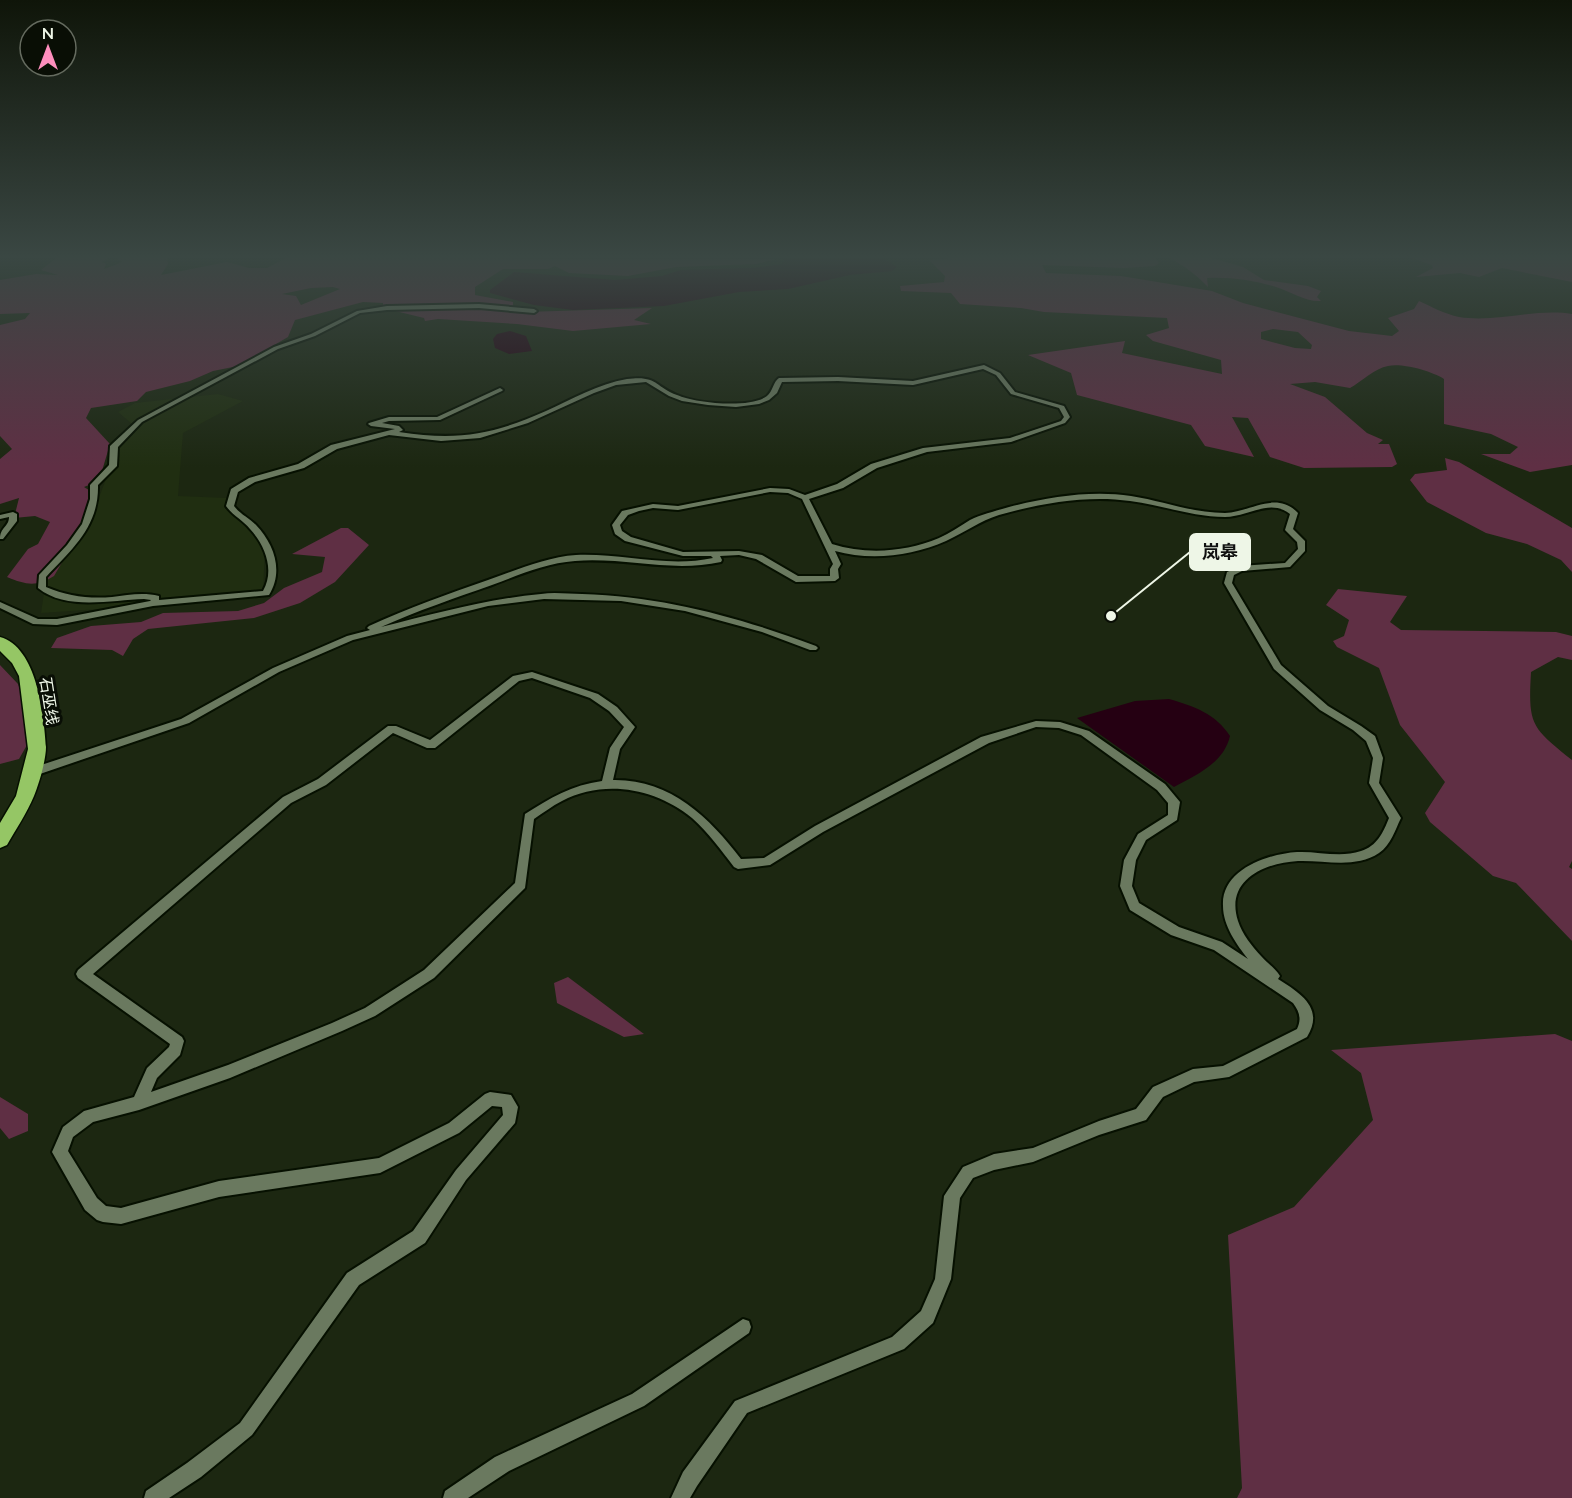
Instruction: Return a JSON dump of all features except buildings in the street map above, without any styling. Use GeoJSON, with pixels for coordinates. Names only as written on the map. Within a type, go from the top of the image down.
{"type":"FeatureCollection","features":[{"type":"Feature","properties":{"kind":"highway","name":"石巫线"},"geometry":{"type":"LineString","coordinates":[[0,642],[19,660],[29,684],[37,749],[33,772],[25,796],[0,840]]}},
{"type":"Feature","properties":{"kind":"street"},"geometry":{"type":"LineString","coordinates":[[153,603],[156,598],[146,596],[104,600],[65,598],[42,588],[42,578],[89,523],[96,499],[94,485],[112,466],[114,446],[140,421],[276,348],[313,336],[329,328]]}},
{"type":"Feature","properties":{"kind":"street"},"geometry":{"type":"LineString","coordinates":[[390,433],[442,439],[477,436],[545,413],[594,389],[637,380],[656,383],[670,395],[687,400],[746,404],[766,399],[777,390],[779,380],[913,383],[984,367],[998,374],[1013,393],[1062,407],[1067,412],[1067,417],[1063,422],[1021,438],[926,450],[874,466],[840,486],[805,498]]}},
{"type":"Feature","properties":{"kind":"street"},"geometry":{"type":"LineString","coordinates":[[0,605],[36,622],[57,622],[153,603],[266,593],[273,584],[272,554],[253,526],[237,516],[230,506],[234,491],[252,480],[301,466],[334,447],[400,430],[397,427],[371,424],[388,419],[438,419],[500,390]]}},
{"type":"Feature","properties":{"kind":"street"},"geometry":{"type":"LineString","coordinates":[[789,491],[805,498],[837,564],[834,569],[835,578],[796,579],[759,557],[739,553],[683,554],[628,539],[618,532],[616,525],[625,513],[652,506],[678,508],[752,492],[789,491]]}},
{"type":"Feature","properties":{"kind":"street"},"geometry":{"type":"LineString","coordinates":[[680,1498],[690,1479],[741,1407],[898,1342],[922,1322],[934,1306],[943,1279],[952,1196],[968,1172],[994,1162],[1033,1155],[1099,1128],[1141,1115],[1158,1092],[1193,1076],[1224,1072],[1302,1033],[1307,1024],[1308,1006],[1305,1000],[1274,977],[1248,952],[1232,925],[1227,907],[1233,884],[1252,869],[1288,857],[1342,859],[1371,852],[1384,844],[1395,818],[1374,783],[1378,758],[1375,746],[1365,733],[1331,713],[1277,667],[1228,583],[1230,574],[1240,569],[1287,565],[1302,549],[1301,541],[1289,530],[1294,513],[1291,510],[1264,505],[1245,513],[1223,515],[1192,512],[1119,497],[1069,500],[1034,505],[978,519],[944,538],[900,551],[848,553],[828,546]]}},
{"type":"Feature","properties":{"kind":"street"},"geometry":{"type":"LineString","coordinates":[[0,517],[13,514],[13,521],[0,537]]}},
{"type":"Feature","properties":{"kind":"street"},"geometry":{"type":"LineString","coordinates":[[33,772],[185,721],[276,670],[405,612],[549,561],[612,558],[653,564],[702,565],[718,560],[715,555]]}},
{"type":"Feature","properties":{"kind":"street"},"geometry":{"type":"LineString","coordinates":[[350,638],[488,603],[544,596],[621,598],[686,608],[765,630],[813,648]]}},
{"type":"Feature","properties":{"kind":"street"},"geometry":{"type":"LineString","coordinates":[[139,1103],[152,1073],[175,1050],[177,1041],[83,974],[287,800],[322,782],[392,728],[430,745],[516,678],[531,675],[594,696],[613,709],[630,727],[615,748],[607,784]]}},
{"type":"Feature","properties":{"kind":"street"},"geometry":{"type":"LineString","coordinates":[[153,1498],[194,1470],[246,1429],[354,1279],[419,1237],[461,1174],[510,1118],[511,1107],[506,1100],[490,1099],[454,1128],[380,1166],[219,1189],[130,1215],[104,1214],[90,1204],[60,1152],[68,1132],[89,1116],[139,1103],[230,1071],[345,1024],[370,1012],[429,974],[521,885],[528,817],[560,795],[607,784],[647,787],[670,796],[692,810],[721,837],[738,864],[753,865],[771,859],[819,830],[985,740],[1036,724],[1069,727],[1102,745],[1161,787],[1174,802],[1173,817],[1142,837],[1130,860],[1126,886],[1134,906],[1175,931],[1218,946],[1298,999],[1306,1012]]}},
{"type":"Feature","properties":{"kind":"street"},"geometry":{"type":"LineString","coordinates":[[452,1498],[502,1464],[638,1400],[743,1327]]}},
{"type":"Feature","properties":{"kind":"shaded area"},"geometry":{"type":"Polygon","coordinates":[[[0,328],[292,328],[288,337],[238,366],[213,371],[190,381],[146,392],[137,401],[91,408],[86,418],[110,444],[99,481],[84,487],[92,492],[90,515],[54,576],[42,582],[31,584],[7,577],[28,549],[38,544],[50,522],[35,516],[14,518],[19,498],[0,504],[0,459],[12,449],[0,436],[0,328]]]}},
{"type":"Feature","properties":{"kind":"shaded area"},"geometry":{"type":"Polygon","coordinates":[[[548,328],[607,328],[573,331],[548,328]]]}},
{"type":"Feature","properties":{"kind":"shaded area"},"geometry":{"type":"Polygon","coordinates":[[[1169,328],[1337,328],[1392,336],[1399,331],[1396,328],[1572,328],[1572,465],[1530,472],[1481,454],[1510,454],[1518,447],[1491,434],[1444,424],[1444,379],[1409,367],[1394,365],[1378,369],[1350,388],[1315,382],[1290,384],[1325,397],[1367,433],[1383,440],[1378,444],[1389,444],[1397,464],[1392,467],[1304,468],[1270,457],[1248,418],[1232,417],[1254,457],[1205,446],[1191,425],[1077,395],[1071,373],[1028,355],[1125,341],[1122,353],[1222,374],[1221,360],[1153,341],[1146,335],[1169,328]],[[1273,329],[1261,332],[1261,339],[1295,348],[1311,349],[1312,345],[1298,332],[1273,329]]]}},
{"type":"Feature","properties":{"kind":"shaded area"},"geometry":{"type":"Polygon","coordinates":[[[510,331],[526,336],[532,351],[509,354],[495,348],[493,339],[497,334],[510,331]]]}},
{"type":"Feature","properties":{"kind":"shaded area"},"geometry":{"type":"Polygon","coordinates":[[[218,394],[243,401],[183,433],[178,496],[227,498],[265,542],[263,598],[41,613],[47,573],[91,519],[112,463],[131,423],[118,412],[135,403],[218,394]]]}},
{"type":"Feature","properties":{"kind":"shaded area"},"geometry":{"type":"Polygon","coordinates":[[[1445,458],[1459,462],[1572,528],[1572,572],[1561,560],[1527,544],[1486,533],[1427,502],[1410,480],[1415,474],[1447,470],[1445,458]]]}},
{"type":"Feature","properties":{"kind":"shaded area"},"geometry":{"type":"Polygon","coordinates":[[[341,528],[348,528],[369,545],[335,582],[300,603],[254,618],[148,629],[133,639],[123,656],[112,650],[51,648],[57,638],[91,626],[141,622],[163,613],[238,611],[264,603],[284,588],[322,572],[325,557],[292,554],[341,528]]]}},
{"type":"Feature","properties":{"kind":"shaded area"},"geometry":{"type":"Polygon","coordinates":[[[1338,589],[1407,596],[1390,622],[1401,630],[1556,632],[1572,636],[1572,660],[1558,657],[1531,672],[1530,703],[1535,724],[1540,732],[1572,760],[1572,861],[1569,867],[1572,869],[1572,941],[1516,883],[1493,876],[1430,822],[1425,813],[1445,782],[1400,725],[1379,668],[1337,647],[1333,641],[1344,636],[1349,620],[1326,605],[1338,589]]]}},
{"type":"Feature","properties":{"kind":"shaded area"},"geometry":{"type":"Polygon","coordinates":[[[0,665],[18,684],[35,731],[19,759],[0,764],[0,665]]]}},
{"type":"Feature","properties":{"kind":"shaded area"},"geometry":{"type":"Polygon","coordinates":[[[1169,699],[1211,716],[1230,736],[1222,754],[1215,761],[1200,773],[1174,787],[1077,718],[1135,701],[1169,699]]]}},
{"type":"Feature","properties":{"kind":"shaded area"},"geometry":{"type":"Polygon","coordinates":[[[568,977],[644,1034],[624,1037],[557,1003],[554,983],[568,977]]]}},
{"type":"Feature","properties":{"kind":"shaded area"},"geometry":{"type":"Polygon","coordinates":[[[1555,1034],[1572,1041],[1572,1498],[1237,1498],[1242,1488],[1228,1235],[1294,1207],[1373,1120],[1361,1073],[1331,1050],[1555,1034]]]}},
{"type":"Feature","properties":{"kind":"shaded area"},"geometry":{"type":"Polygon","coordinates":[[[0,1097],[28,1114],[28,1131],[9,1139],[0,1128],[0,1097]]]}},
{"type":"Feature","properties":{"kind":"place","name":"岚皋"},"geometry":{"type":"Point","coordinates":[1111,616]}}]}
